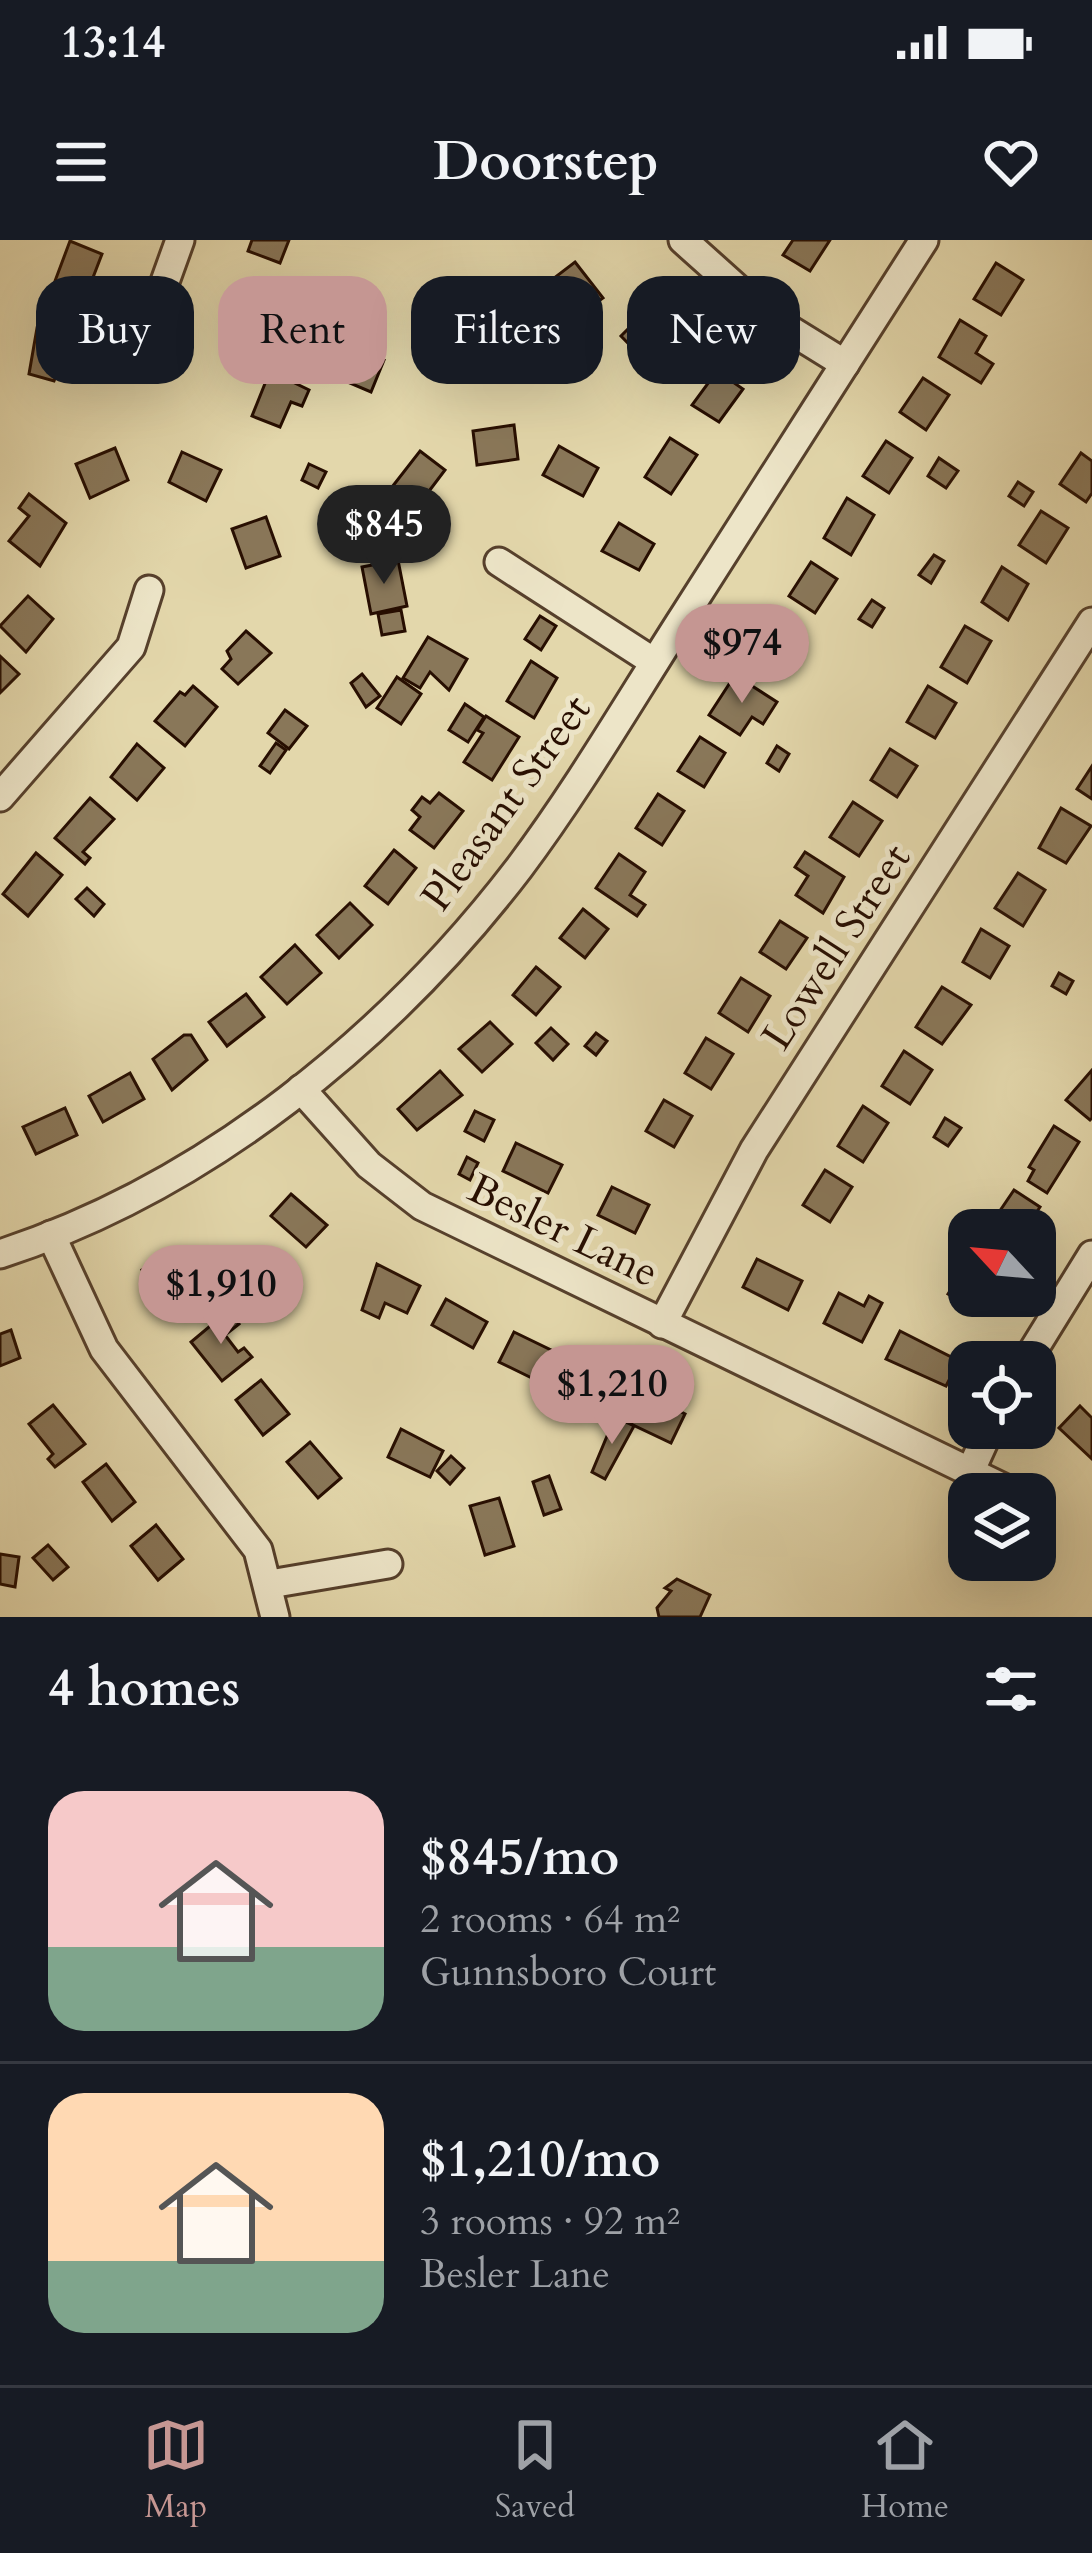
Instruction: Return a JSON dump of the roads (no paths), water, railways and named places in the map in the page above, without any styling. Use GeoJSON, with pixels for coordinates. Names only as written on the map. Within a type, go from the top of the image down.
{"type":"FeatureCollection","features":[{"type":"Feature","properties":{"kind":"street"},"geometry":{"type":"LineString","coordinates":[[167,276],[180,240]]}},
{"type":"Feature","properties":{"kind":"street"},"geometry":{"type":"LineString","coordinates":[[683,240],[769,317],[845,364]]}},
{"type":"Feature","properties":{"kind":"street","name":"Pleasant Street"},"geometry":{"type":"LineString","coordinates":[[0,1254],[51,1235],[179,1170],[301,1089],[396,1006],[493,901],[655,662],[924,240]]}},
{"type":"Feature","properties":{"kind":"street"},"geometry":{"type":"LineString","coordinates":[[499,562],[655,662]]}},
{"type":"Feature","properties":{"kind":"street"},"geometry":{"type":"LineString","coordinates":[[0,797],[131,647],[149,590]]}},
{"type":"Feature","properties":{"kind":"street","name":"Lowell Street"},"geometry":{"type":"LineString","coordinates":[[662,1324],[754,1150],[1092,622]]}},
{"type":"Feature","properties":{"kind":"street","name":"Besler Lane"},"geometry":{"type":"LineString","coordinates":[[301,1089],[368,1165],[422,1206],[970,1472]]}},
{"type":"Feature","properties":{"kind":"street"},"geometry":{"type":"LineString","coordinates":[[51,1235],[104,1349],[244,1526],[270,1584],[275,1617]]}},
{"type":"Feature","properties":{"kind":"street"},"geometry":{"type":"LineString","coordinates":[[1039,1341],[1092,1255]]}},
{"type":"Feature","properties":{"kind":"street"},"geometry":{"type":"LineString","coordinates":[[970,1472],[980,1449]]}},
{"type":"Feature","properties":{"kind":"street"},"geometry":{"type":"LineString","coordinates":[[270,1584],[388,1564]]}}]}
